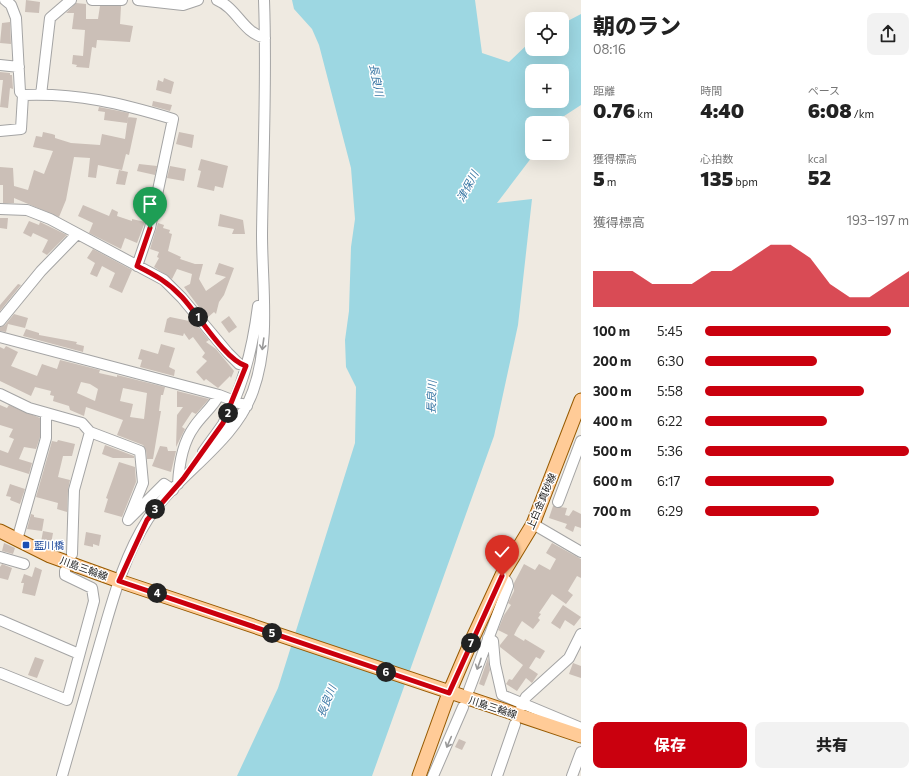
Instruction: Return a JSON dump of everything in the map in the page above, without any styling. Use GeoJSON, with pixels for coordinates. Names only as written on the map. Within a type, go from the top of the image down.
{"type":"FeatureCollection","features":[{"type":"Feature","properties":{"kind":"main road","name":"上白金真砂線"},"geometry":{"type":"LineString","coordinates":[[418,776],[449,693],[502,576],[532,524],[581,400]]}},
{"type":"Feature","properties":{"kind":"main road","name":"川島三輪線"},"geometry":{"type":"LineString","coordinates":[[0,531],[50,556],[119,581],[433,688],[581,736]]}},
{"type":"Feature","properties":{"kind":"street"},"geometry":{"type":"LineString","coordinates":[[0,131],[21,129],[23,95],[20,92],[16,18],[11,5],[5,0]]}},
{"type":"Feature","properties":{"kind":"street"},"geometry":{"type":"LineString","coordinates":[[41,95],[50,18],[71,0]]}},
{"type":"Feature","properties":{"kind":"street"},"geometry":{"type":"LineString","coordinates":[[92,0],[122,0]]}},
{"type":"Feature","properties":{"kind":"street"},"geometry":{"type":"LineString","coordinates":[[138,0],[183,5],[198,0]]}},
{"type":"Feature","properties":{"kind":"street"},"geometry":{"type":"LineString","coordinates":[[218,0],[225,3],[254,35],[265,38]]}},
{"type":"Feature","properties":{"kind":"street"},"geometry":{"type":"LineString","coordinates":[[62,776],[119,581],[147,520],[178,484],[224,437],[247,406],[259,371],[264,336],[262,263],[265,38],[264,0]]}},
{"type":"Feature","properties":{"kind":"street"},"geometry":{"type":"LineString","coordinates":[[0,65],[19,67]]}},
{"type":"Feature","properties":{"kind":"street"},"geometry":{"type":"LineString","coordinates":[[23,95],[66,95],[125,104],[173,119],[150,228],[137,266]]}},
{"type":"Feature","properties":{"kind":"street"},"geometry":{"type":"LineString","coordinates":[[0,209],[27,210],[50,219],[164,280],[182,298],[228,353],[239,364],[246,366]]}},
{"type":"Feature","properties":{"kind":"street"},"geometry":{"type":"LineString","coordinates":[[0,321],[40,271],[77,234]]}},
{"type":"Feature","properties":{"kind":"street"},"geometry":{"type":"LineString","coordinates":[[178,484],[223,423],[234,400],[254,337],[262,263]]}},
{"type":"Feature","properties":{"kind":"street"},"geometry":{"type":"LineString","coordinates":[[0,337],[219,395],[247,406]]}},
{"type":"Feature","properties":{"kind":"street"},"geometry":{"type":"LineString","coordinates":[[0,394],[29,408],[82,423],[90,432],[140,451],[143,483],[128,520],[150,499],[156,490],[164,484],[178,484]]}},
{"type":"Feature","properties":{"kind":"street"},"geometry":{"type":"LineString","coordinates":[[178,484],[179,466],[191,430],[214,404],[219,395]]}},
{"type":"Feature","properties":{"kind":"street"},"geometry":{"type":"LineString","coordinates":[[17,540],[46,438],[46,414]]}},
{"type":"Feature","properties":{"kind":"street"},"geometry":{"type":"LineString","coordinates":[[72,554],[74,490],[90,432]]}},
{"type":"Feature","properties":{"kind":"street"},"geometry":{"type":"LineString","coordinates":[[558,502],[580,447]]}},
{"type":"Feature","properties":{"kind":"street"},"geometry":{"type":"LineString","coordinates":[[532,524],[581,552]]}},
{"type":"Feature","properties":{"kind":"street"},"geometry":{"type":"LineString","coordinates":[[0,557],[24,564]]}},
{"type":"Feature","properties":{"kind":"street"},"geometry":{"type":"LineString","coordinates":[[0,673],[67,700],[94,601],[92,588],[70,580],[65,575],[65,571]]}},
{"type":"Feature","properties":{"kind":"street"},"geometry":{"type":"LineString","coordinates":[[469,690],[508,586],[507,582],[502,576]]}},
{"type":"Feature","properties":{"kind":"street"},"geometry":{"type":"LineString","coordinates":[[0,620],[79,654]]}},
{"type":"Feature","properties":{"kind":"street"},"geometry":{"type":"LineString","coordinates":[[522,704],[569,658],[581,634],[577,631],[581,627]]}},
{"type":"Feature","properties":{"kind":"street"},"geometry":{"type":"LineString","coordinates":[[488,638],[493,641],[495,664],[502,695],[581,728]]}},
{"type":"Feature","properties":{"kind":"street"},"geometry":{"type":"LineString","coordinates":[[433,776],[463,707]]}},
{"type":"Feature","properties":{"kind":"street"},"geometry":{"type":"LineString","coordinates":[[497,776],[515,724]]}},
{"type":"Feature","properties":{"kind":"street"},"geometry":{"type":"LineString","coordinates":[[572,776],[581,752]]}},
{"type":"Feature","properties":{"kind":"water"},"geometry":{"type":"Polygon","coordinates":[[[292,0],[475,0],[482,53],[509,62],[525,47],[525,56],[569,56],[569,20],[581,14],[581,105],[564,116],[525,116],[525,160],[530,160],[497,203],[532,199],[518,325],[494,436],[372,776],[237,776],[278,688],[355,443],[356,387],[346,367],[345,340],[349,311],[351,247],[355,219],[351,168],[319,45],[312,29],[294,9],[292,0]]]}},
{"type":"Feature","properties":{"kind":"building"},"geometry":{"type":"Polygon","coordinates":[[[26,0],[40,2],[39,13],[25,12],[26,0]]]}},
{"type":"Feature","properties":{"kind":"building"},"geometry":{"type":"Polygon","coordinates":[[[76,3],[86,4],[86,19],[98,19],[100,6],[121,6],[120,24],[133,26],[130,42],[97,40],[96,48],[92,47],[89,68],[76,67],[77,65],[72,64],[73,55],[83,56],[85,30],[72,29],[74,13],[66,13],[76,3]]]}},
{"type":"Feature","properties":{"kind":"building"},"geometry":{"type":"Polygon","coordinates":[[[10,22],[11,44],[0,43],[2,23],[10,22]]]}},
{"type":"Feature","properties":{"kind":"building"},"geometry":{"type":"Polygon","coordinates":[[[0,72],[10,73],[10,75],[12,75],[13,89],[10,88],[8,108],[0,107],[3,80],[0,80],[0,72]]]}},
{"type":"Feature","properties":{"kind":"building"},"geometry":{"type":"Polygon","coordinates":[[[164,78],[174,82],[171,94],[156,90],[158,80],[163,82],[164,78]]]}},
{"type":"Feature","properties":{"kind":"building"},"geometry":{"type":"Polygon","coordinates":[[[153,101],[172,105],[170,111],[152,106],[153,101]]]}},
{"type":"Feature","properties":{"kind":"building"},"geometry":{"type":"Polygon","coordinates":[[[99,107],[129,113],[127,123],[104,120],[105,112],[98,111],[99,107]]]}},
{"type":"Feature","properties":{"kind":"building"},"geometry":{"type":"Polygon","coordinates":[[[128,117],[137,118],[129,155],[126,154],[122,170],[98,165],[96,178],[88,177],[90,158],[74,157],[66,200],[59,217],[14,198],[14,203],[3,203],[3,185],[0,185],[0,167],[13,168],[14,186],[28,190],[34,170],[44,174],[53,151],[33,147],[36,136],[42,137],[43,132],[55,135],[55,138],[71,143],[100,145],[102,134],[125,139],[128,117]]]}},
{"type":"Feature","properties":{"kind":"building"},"geometry":{"type":"Polygon","coordinates":[[[179,132],[194,135],[192,148],[176,144],[179,132]]]}},
{"type":"Feature","properties":{"kind":"building"},"geometry":{"type":"Polygon","coordinates":[[[201,159],[228,166],[223,188],[215,186],[214,191],[197,187],[201,171],[198,170],[201,159]]]}},
{"type":"Feature","properties":{"kind":"building"},"geometry":{"type":"Polygon","coordinates":[[[139,164],[157,166],[155,175],[137,171],[139,164]]]}},
{"type":"Feature","properties":{"kind":"building"},"geometry":{"type":"Polygon","coordinates":[[[170,166],[186,169],[184,181],[167,178],[170,166]]]}},
{"type":"Feature","properties":{"kind":"building"},"geometry":{"type":"Polygon","coordinates":[[[119,170],[128,172],[125,185],[116,184],[119,170]]]}},
{"type":"Feature","properties":{"kind":"building"},"geometry":{"type":"Polygon","coordinates":[[[83,205],[109,216],[112,209],[118,212],[117,216],[132,221],[132,219],[145,222],[137,243],[125,238],[121,249],[89,233],[93,223],[78,216],[83,205]]]}},
{"type":"Feature","properties":{"kind":"building"},"geometry":{"type":"Polygon","coordinates":[[[220,214],[243,220],[245,234],[232,234],[234,229],[218,226],[220,214]]]}},
{"type":"Feature","properties":{"kind":"building"},"geometry":{"type":"Polygon","coordinates":[[[0,218],[8,218],[7,229],[0,228],[0,218]]]}},
{"type":"Feature","properties":{"kind":"building"},"geometry":{"type":"Polygon","coordinates":[[[29,221],[39,225],[40,222],[67,235],[47,255],[42,252],[48,240],[33,233],[31,237],[23,233],[29,221]]]}},
{"type":"Feature","properties":{"kind":"building"},"geometry":{"type":"Polygon","coordinates":[[[158,223],[164,225],[163,228],[170,230],[169,233],[172,234],[168,251],[181,257],[180,259],[195,264],[203,264],[199,279],[206,291],[226,277],[215,274],[219,263],[234,268],[224,295],[219,302],[216,314],[214,312],[207,318],[184,287],[190,284],[192,274],[177,269],[172,279],[154,267],[159,258],[157,257],[159,252],[150,249],[158,223]]]}},
{"type":"Feature","properties":{"kind":"building"},"geometry":{"type":"Polygon","coordinates":[[[93,249],[132,270],[122,293],[109,287],[115,273],[102,266],[97,277],[90,274],[95,263],[87,258],[93,249]]]}},
{"type":"Feature","properties":{"kind":"building"},"geometry":{"type":"Polygon","coordinates":[[[18,284],[21,285],[0,311],[0,305],[18,284]]]}},
{"type":"Feature","properties":{"kind":"building"},"geometry":{"type":"Polygon","coordinates":[[[14,314],[28,318],[25,328],[8,324],[6,332],[0,331],[0,327],[5,325],[14,314]]]}},
{"type":"Feature","properties":{"kind":"building"},"geometry":{"type":"Polygon","coordinates":[[[229,316],[237,327],[229,333],[221,322],[229,316]]]}},
{"type":"Feature","properties":{"kind":"building"},"geometry":{"type":"Polygon","coordinates":[[[170,317],[194,322],[209,340],[206,342],[216,349],[234,371],[231,378],[230,376],[218,388],[206,379],[204,381],[196,372],[207,361],[202,357],[205,353],[193,337],[189,340],[184,333],[183,336],[164,332],[167,319],[170,317]]]}},
{"type":"Feature","properties":{"kind":"building"},"geometry":{"type":"Polygon","coordinates":[[[26,329],[39,333],[39,335],[77,342],[76,344],[84,346],[83,352],[23,336],[26,329]]]}},
{"type":"Feature","properties":{"kind":"building"},"geometry":{"type":"Polygon","coordinates":[[[161,344],[175,348],[169,367],[175,370],[174,376],[140,367],[142,360],[138,359],[141,349],[158,354],[161,344]]]}},
{"type":"Feature","properties":{"kind":"building"},"geometry":{"type":"Polygon","coordinates":[[[6,346],[18,352],[11,366],[37,376],[42,364],[57,369],[60,360],[100,370],[99,373],[117,377],[117,375],[165,387],[163,395],[161,395],[159,411],[161,411],[153,459],[147,459],[146,450],[143,445],[117,435],[123,420],[86,407],[84,416],[70,410],[69,406],[53,401],[54,396],[50,395],[51,391],[35,387],[31,396],[0,381],[0,347],[4,349],[6,346]],[[81,382],[77,393],[95,401],[98,389],[90,384],[81,382]],[[123,388],[120,401],[133,404],[130,417],[144,419],[147,393],[123,388]]]}},
{"type":"Feature","properties":{"kind":"building"},"geometry":{"type":"Polygon","coordinates":[[[177,391],[209,399],[196,414],[192,412],[182,427],[185,429],[176,447],[177,415],[183,407],[177,407],[177,391]]]}},
{"type":"Feature","properties":{"kind":"building"},"geometry":{"type":"Polygon","coordinates":[[[0,405],[7,408],[9,405],[40,418],[40,437],[36,449],[24,447],[19,459],[32,463],[29,474],[0,465],[0,450],[8,453],[14,439],[9,437],[13,429],[0,425],[0,405]]]}},
{"type":"Feature","properties":{"kind":"building"},"geometry":{"type":"Polygon","coordinates":[[[58,440],[75,444],[72,456],[63,456],[58,477],[70,480],[67,512],[57,509],[58,503],[36,497],[52,441],[57,442],[58,440]]]}},
{"type":"Feature","properties":{"kind":"building"},"geometry":{"type":"Polygon","coordinates":[[[105,445],[134,456],[134,458],[113,458],[102,454],[105,445]]]}},
{"type":"Feature","properties":{"kind":"building"},"geometry":{"type":"Polygon","coordinates":[[[160,446],[167,447],[168,451],[176,451],[171,472],[152,466],[160,446]]]}},
{"type":"Feature","properties":{"kind":"building"},"geometry":{"type":"Polygon","coordinates":[[[119,462],[135,467],[136,482],[122,517],[104,512],[108,499],[106,498],[119,462]]]}},
{"type":"Feature","properties":{"kind":"building"},"geometry":{"type":"Polygon","coordinates":[[[10,484],[25,489],[20,504],[10,500],[11,497],[6,496],[10,484]]]}},
{"type":"Feature","properties":{"kind":"building"},"geometry":{"type":"Polygon","coordinates":[[[553,506],[567,508],[565,515],[569,516],[573,510],[581,514],[581,528],[575,526],[573,532],[565,528],[567,524],[549,518],[553,506]]]}},
{"type":"Feature","properties":{"kind":"building"},"geometry":{"type":"Polygon","coordinates":[[[31,514],[34,515],[34,517],[44,519],[42,531],[27,529],[31,514]]]}},
{"type":"Feature","properties":{"kind":"building"},"geometry":{"type":"Polygon","coordinates":[[[43,531],[53,533],[51,544],[41,542],[43,531]]]}},
{"type":"Feature","properties":{"kind":"building"},"geometry":{"type":"Polygon","coordinates":[[[86,532],[101,535],[99,546],[93,544],[93,547],[84,545],[86,532]]]}},
{"type":"Feature","properties":{"kind":"building"},"geometry":{"type":"Polygon","coordinates":[[[4,543],[15,548],[13,554],[2,551],[4,543]]]}},
{"type":"Feature","properties":{"kind":"building"},"geometry":{"type":"Polygon","coordinates":[[[552,543],[581,559],[581,578],[577,576],[568,591],[573,595],[566,604],[552,594],[539,613],[541,614],[538,618],[540,620],[533,629],[522,621],[517,629],[514,635],[524,641],[525,639],[545,651],[540,659],[536,657],[529,668],[538,674],[532,683],[526,678],[517,691],[506,684],[509,679],[512,680],[523,665],[500,647],[508,635],[498,630],[504,615],[511,605],[508,603],[514,591],[514,583],[524,564],[535,570],[539,564],[550,570],[556,559],[546,553],[552,543]]]}},
{"type":"Feature","properties":{"kind":"building"},"geometry":{"type":"Polygon","coordinates":[[[2,564],[12,568],[8,580],[0,578],[0,567],[2,564]]]}},
{"type":"Feature","properties":{"kind":"building"},"geometry":{"type":"Polygon","coordinates":[[[35,567],[42,570],[35,596],[22,593],[24,583],[21,583],[24,574],[32,577],[35,567]]]}},
{"type":"Feature","properties":{"kind":"building"},"geometry":{"type":"Polygon","coordinates":[[[563,605],[581,617],[574,626],[565,620],[560,629],[551,623],[563,605]]]}},
{"type":"Feature","properties":{"kind":"building"},"geometry":{"type":"Polygon","coordinates":[[[35,657],[44,660],[37,678],[28,675],[35,657]]]}},
{"type":"Feature","properties":{"kind":"building"},"geometry":{"type":"Polygon","coordinates":[[[488,658],[490,670],[484,686],[479,684],[488,658]]]}},
{"type":"Feature","properties":{"kind":"building"},"geometry":{"type":"Polygon","coordinates":[[[573,663],[581,666],[581,678],[569,674],[573,663]]]}},
{"type":"Feature","properties":{"kind":"building"},"geometry":{"type":"Polygon","coordinates":[[[459,739],[466,742],[462,750],[455,747],[459,739]]]}},
{"type":"Feature","properties":{"kind":"place","name":"藍川橋"},"geometry":{"type":"Point","coordinates":[26,545]}},
{"type":"Feature","properties":{"kind":"route"},"geometry":{"type":"LineString","coordinates":[[150,228],[137,266],[164,280],[182,298],[228,353],[239,364],[246,366],[234,400],[223,423],[183,479],[157,506],[147,520],[119,581],[449,693],[502,576]]}},
{"type":"Feature","properties":{"kind":"water label","name":"長良川"},"geometry":{"type":"Point","coordinates":[377,80]}},
{"type":"Feature","properties":{"kind":"water label","name":"津保川"},"geometry":{"type":"Point","coordinates":[467,186]}},
{"type":"Feature","properties":{"kind":"water label","name":"長良川"},"geometry":{"type":"Point","coordinates":[431,397]}},
{"type":"Feature","properties":{"kind":"water label","name":"長良川"},"geometry":{"type":"Point","coordinates":[326,701]}}]}
